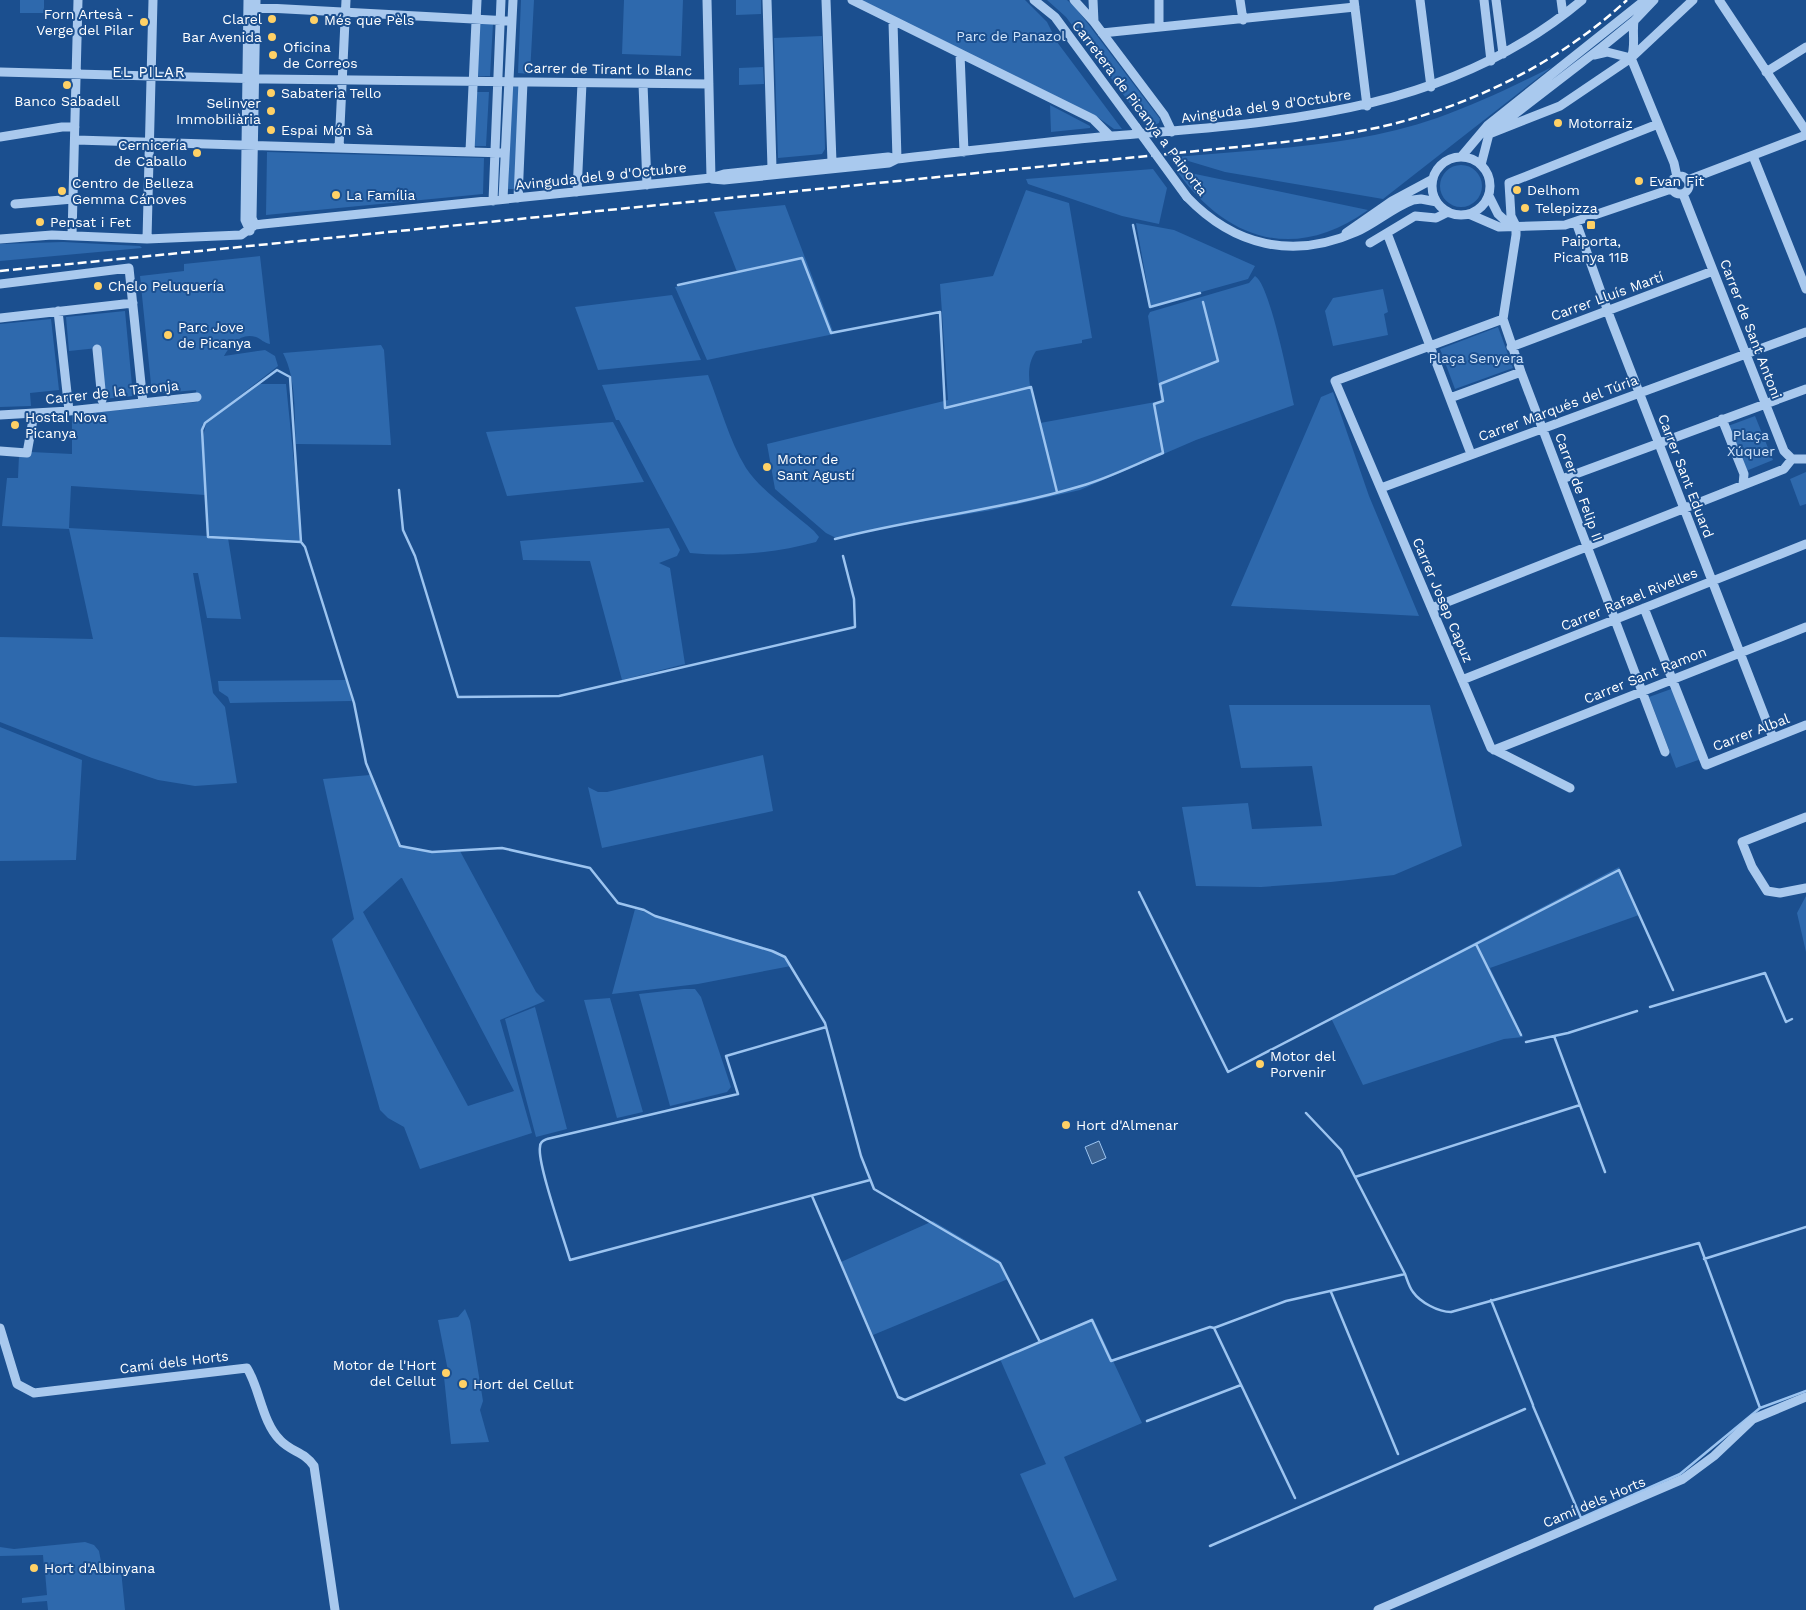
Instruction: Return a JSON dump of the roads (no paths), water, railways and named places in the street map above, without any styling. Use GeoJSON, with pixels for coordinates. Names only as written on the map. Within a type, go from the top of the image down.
{"type":"FeatureCollection","features":[{"type":"Feature","properties":{"kind":"street"},"geometry":{"type":"LineString","coordinates":[[72,236],[76,140],[78,0]]}},
{"type":"Feature","properties":{"kind":"street"},"geometry":{"type":"LineString","coordinates":[[147,239],[153,0]]}},
{"type":"Feature","properties":{"kind":"street"},"geometry":{"type":"LineString","coordinates":[[339,148],[346,0]]}},
{"type":"Feature","properties":{"kind":"street"},"geometry":{"type":"LineString","coordinates":[[470,151],[477,0]]}},
{"type":"Feature","properties":{"kind":"street"},"geometry":{"type":"LineString","coordinates":[[493,201],[500,0]]}},
{"type":"Feature","properties":{"kind":"street"},"geometry":{"type":"LineString","coordinates":[[503,200],[513,0]]}},
{"type":"Feature","properties":{"kind":"street"},"geometry":{"type":"LineString","coordinates":[[707,0],[711,178]]}},
{"type":"Feature","properties":{"kind":"street"},"geometry":{"type":"LineString","coordinates":[[767,0],[772,168]]}},
{"type":"Feature","properties":{"kind":"street"},"geometry":{"type":"LineString","coordinates":[[826,0],[832,162]]}},
{"type":"Feature","properties":{"kind":"street"},"geometry":{"type":"LineString","coordinates":[[852,0],[1097,122],[1110,136]]}},
{"type":"Feature","properties":{"kind":"street","name":"Carretera de Picanya a Paiporta"},"geometry":{"type":"LineString","coordinates":[[1034,0],[1055,17],[1187,197],[1209,218],[1234,234],[1250,240],[1279,246],[1305,246],[1357,232],[1413,200],[1421,198],[1437,202]]}},
{"type":"Feature","properties":{"kind":"street"},"geometry":{"type":"LineString","coordinates":[[1074,0],[1094,22],[1164,115],[1172,132]]}},
{"type":"Feature","properties":{"kind":"street"},"geometry":{"type":"LineString","coordinates":[[1093,0],[1094,22]]}},
{"type":"Feature","properties":{"kind":"street"},"geometry":{"type":"LineString","coordinates":[[1159,0],[1159,27]]}},
{"type":"Feature","properties":{"kind":"street"},"geometry":{"type":"LineString","coordinates":[[1240,0],[1243,20]]}},
{"type":"Feature","properties":{"kind":"street"},"geometry":{"type":"LineString","coordinates":[[1420,0],[1431,87]]}},
{"type":"Feature","properties":{"kind":"street"},"geometry":{"type":"LineString","coordinates":[[1484,0],[1491,60]]}},
{"type":"Feature","properties":{"kind":"street"},"geometry":{"type":"LineString","coordinates":[[1496,0],[1503,54]]}},
{"type":"Feature","properties":{"kind":"street"},"geometry":{"type":"LineString","coordinates":[[1561,0],[1563,16]]}},
{"type":"Feature","properties":{"kind":"street","name":"Avinguda del 9 d'Octubre"},"geometry":{"type":"LineString","coordinates":[[0,239],[72,236],[147,239],[241,235],[252,228],[711,178],[724,174],[772,168],[888,157],[897,159],[1110,136],[1172,132],[1266,122],[1367,106],[1431,87],[1503,54],[1563,16],[1582,0]]}},
{"type":"Feature","properties":{"kind":"street"},"geometry":{"type":"LineString","coordinates":[[1461,157],[1488,125],[1645,0]]}},
{"type":"Feature","properties":{"kind":"street"},"geometry":{"type":"LineString","coordinates":[[1481,165],[1489,134],[1592,56],[1634,21],[1654,0]]}},
{"type":"Feature","properties":{"kind":"street"},"geometry":{"type":"LineString","coordinates":[[1489,134],[1560,106],[1631,58],[1693,0]]}},
{"type":"Feature","properties":{"kind":"street"},"geometry":{"type":"LineString","coordinates":[[1719,0],[1806,131]]}},
{"type":"Feature","properties":{"kind":"street"},"geometry":{"type":"LineString","coordinates":[[252,228],[249,145],[252,4],[345,12],[512,21]]}},
{"type":"Feature","properties":{"kind":"street"},"geometry":{"type":"LineString","coordinates":[[1102,33],[1243,20],[1354,4],[1367,106]]}},
{"type":"Feature","properties":{"kind":"street"},"geometry":{"type":"LineString","coordinates":[[1634,21],[1632,38],[1634,52],[1631,58],[1674,163],[1677,177]]}},
{"type":"Feature","properties":{"kind":"street"},"geometry":{"type":"LineString","coordinates":[[893,22],[897,159]]}},
{"type":"Feature","properties":{"kind":"street"},"geometry":{"type":"LineString","coordinates":[[1766,72],[1806,47]]}},
{"type":"Feature","properties":{"kind":"street"},"geometry":{"type":"LineString","coordinates":[[1592,56],[1607,52],[1631,58]]}},
{"type":"Feature","properties":{"kind":"street"},"geometry":{"type":"LineString","coordinates":[[960,54],[964,152]]}},
{"type":"Feature","properties":{"kind":"street","name":"Carrer de Tirant lo Blanc"},"geometry":{"type":"LineString","coordinates":[[0,72],[474,83],[709,84]]}},
{"type":"Feature","properties":{"kind":"street"},"geometry":{"type":"LineString","coordinates":[[518,198],[523,82]]}},
{"type":"Feature","properties":{"kind":"street"},"geometry":{"type":"LineString","coordinates":[[577,192],[582,83]]}},
{"type":"Feature","properties":{"kind":"street"},"geometry":{"type":"LineString","coordinates":[[643,84],[647,185]]}},
{"type":"Feature","properties":{"kind":"street"},"geometry":{"type":"LineString","coordinates":[[1092,138],[1098,128],[1097,122]]}},
{"type":"Feature","properties":{"kind":"street"},"geometry":{"type":"LineString","coordinates":[[1514,226],[1509,183],[1658,124]]}},
{"type":"Feature","properties":{"kind":"street"},"geometry":{"type":"LineString","coordinates":[[0,137],[62,127],[75,127]]}},
{"type":"Feature","properties":{"kind":"street"},"geometry":{"type":"LineString","coordinates":[[1688,180],[1806,135]]}},
{"type":"Feature","properties":{"kind":"street"},"geometry":{"type":"LineString","coordinates":[[76,140],[505,153]]}},
{"type":"Feature","properties":{"kind":"street"},"geometry":{"type":"LineString","coordinates":[[1753,156],[1806,289]]}},
{"type":"Feature","properties":{"kind":"street"},"geometry":{"type":"LineString","coordinates":[[1488,196],[1477,210],[1469,214],[1462,215],[1448,212],[1437,202],[1434,194],[1433,179],[1442,165],[1461,157],[1468,158],[1481,165],[1489,180],[1488,196],[1498,214],[1514,226]]}},
{"type":"Feature","properties":{"kind":"street","name":"Avinguda del 9 d'Octubre"},"geometry":{"type":"LineString","coordinates":[[711,178],[724,180],[890,163],[897,159]]}},
{"type":"Feature","properties":{"kind":"street"},"geometry":{"type":"LineString","coordinates":[[1677,177],[1684,177],[1688,180],[1688,188],[1683,194],[1677,194],[1672,189],[1672,180],[1677,177]]}},
{"type":"Feature","properties":{"kind":"street","name":"Carretera de Picanya a Paiporta"},"geometry":{"type":"LineString","coordinates":[[1342,236],[1392,201],[1433,179]]}},
{"type":"Feature","properties":{"kind":"street"},"geometry":{"type":"LineString","coordinates":[[1469,214],[1499,228],[1576,222],[1672,189]]}},
{"type":"Feature","properties":{"kind":"street","name":"Carrer de Sant Antoni"},"geometry":{"type":"LineString","coordinates":[[1683,194],[1765,404],[1784,450],[1792,459]]}},
{"type":"Feature","properties":{"kind":"street"},"geometry":{"type":"LineString","coordinates":[[15,204],[73,200]]}},
{"type":"Feature","properties":{"kind":"street"},"geometry":{"type":"LineString","coordinates":[[1370,243],[1415,216],[1436,218],[1448,212]]}},
{"type":"Feature","properties":{"kind":"street","name":"Carrer Sant Eduard"},"geometry":{"type":"LineString","coordinates":[[1576,222],[1639,394],[1660,443],[1683,508],[1773,738]]}},
{"type":"Feature","properties":{"kind":"street","name":"Carrer de Felip II"},"geometry":{"type":"LineString","coordinates":[[1514,226],[1503,319],[1586,547],[1665,752]]}},
{"type":"Feature","properties":{"kind":"street"},"geometry":{"type":"LineString","coordinates":[[1387,233],[1471,454]]}},
{"type":"Feature","properties":{"kind":"street"},"geometry":{"type":"LineString","coordinates":[[0,284],[129,268],[143,402]]}},
{"type":"Feature","properties":{"kind":"street","name":"Carrer Lluís Martí"},"geometry":{"type":"LineString","coordinates":[[1512,347],[1713,271]]}},
{"type":"Feature","properties":{"kind":"street"},"geometry":{"type":"LineString","coordinates":[[0,318],[133,303]]}},
{"type":"Feature","properties":{"kind":"street"},"geometry":{"type":"LineString","coordinates":[[58,311],[69,411]]}},
{"type":"Feature","properties":{"kind":"street"},"geometry":{"type":"LineString","coordinates":[[1430,346],[1503,319]]}},
{"type":"Feature","properties":{"kind":"street","name":"Carrer Marqués del Túria"},"geometry":{"type":"LineString","coordinates":[[1381,488],[1806,332]]}},
{"type":"Feature","properties":{"kind":"street","name":"Carrer Josep Capuz"},"geometry":{"type":"LineString","coordinates":[[1430,346],[1335,381],[1491,748],[1494,750]]}},
{"type":"Feature","properties":{"kind":"street"},"geometry":{"type":"LineString","coordinates":[[97,349],[102,400]]}},
{"type":"Feature","properties":{"kind":"street"},"geometry":{"type":"LineString","coordinates":[[1450,398],[1521,372]]}},
{"type":"Feature","properties":{"kind":"street"},"geometry":{"type":"LineString","coordinates":[[1562,479],[1806,389]]}},
{"type":"Feature","properties":{"kind":"street","name":"Carrer de la Taronja"},"geometry":{"type":"LineString","coordinates":[[0,415],[69,411],[197,397]]}},
{"type":"Feature","properties":{"kind":"street"},"geometry":{"type":"LineString","coordinates":[[0,451],[27,453],[34,414]]}},
{"type":"Feature","properties":{"kind":"street"},"geometry":{"type":"LineString","coordinates":[[1722,419],[1744,474],[1743,485]]}},
{"type":"Feature","properties":{"kind":"street"},"geometry":{"type":"LineString","coordinates":[[1432,608],[1784,469],[1792,459],[1806,459]]}},
{"type":"Feature","properties":{"kind":"street","name":"Carrer Rafael Rivelles"},"geometry":{"type":"LineString","coordinates":[[1462,680],[1806,544]]}},
{"type":"Feature","properties":{"kind":"street"},"geometry":{"type":"LineString","coordinates":[[1644,608],[1673,679]]}},
{"type":"Feature","properties":{"kind":"street","name":"Carrer Sant Ramon"},"geometry":{"type":"LineString","coordinates":[[1494,750],[1806,627]]}},
{"type":"Feature","properties":{"kind":"street","name":"Carrer Albal"},"geometry":{"type":"LineString","coordinates":[[1673,679],[1706,765],[1806,725]]}},
{"type":"Feature","properties":{"kind":"street"},"geometry":{"type":"LineString","coordinates":[[1494,750],[1570,788]]}},
{"type":"Feature","properties":{"kind":"street"},"geometry":{"type":"LineString","coordinates":[[1806,817],[1742,842],[1752,867],[1767,891],[1780,893],[1806,888]]}},
{"type":"Feature","properties":{"kind":"street","name":"Camí dels Horts"},"geometry":{"type":"LineString","coordinates":[[0,1328],[17,1384],[34,1393],[247,1368],[269,1422],[279,1440],[296,1452],[308,1456],[314,1466],[335,1610]]}},
{"type":"Feature","properties":{"kind":"street","name":"Camí dels Horts"},"geometry":{"type":"LineString","coordinates":[[1378,1610],[1684,1479],[1714,1456],[1752,1418],[1806,1397]]}},
{"type":"Feature","properties":{"kind":"waterway"},"geometry":{"type":"LineString","coordinates":[[1133,225],[1150,307],[1200,293]]}},
{"type":"Feature","properties":{"kind":"waterway"},"geometry":{"type":"LineString","coordinates":[[678,285],[802,258],[831,333],[940,312],[945,408],[1031,387],[1057,492]]}},
{"type":"Feature","properties":{"kind":"waterway"},"geometry":{"type":"LineString","coordinates":[[835,539],[1051,494],[1102,479],[1163,453],[1154,404],[1163,401],[1160,384],[1218,361],[1203,302]]}},
{"type":"Feature","properties":{"kind":"waterway"},"geometry":{"type":"LineString","coordinates":[[301,542],[290,377],[277,370],[205,423],[202,430],[208,537],[301,542],[305,547],[354,703],[366,763],[400,846],[432,852],[502,848],[590,868],[618,903],[772,951],[785,957],[825,1023],[861,1156],[874,1189],[1000,1263],[1040,1342],[1092,1320],[1111,1361],[1210,1327],[1214,1328],[1286,1301],[1405,1274],[1416,1296],[1430,1306],[1451,1312],[1699,1243],[1760,1408],[1806,1391]]}},
{"type":"Feature","properties":{"kind":"waterway"},"geometry":{"type":"LineString","coordinates":[[399,490],[403,530],[415,556],[458,697],[559,696],[855,627],[854,599],[843,556]]}},
{"type":"Feature","properties":{"kind":"waterway"},"geometry":{"type":"LineString","coordinates":[[1139,892],[1228,1072],[1619,870],[1673,990]]}},
{"type":"Feature","properties":{"kind":"waterway"},"geometry":{"type":"LineString","coordinates":[[1476,944],[1521,1035]]}},
{"type":"Feature","properties":{"kind":"waterway"},"geometry":{"type":"LineString","coordinates":[[1650,1007],[1765,973],[1786,1022],[1792,1019]]}},
{"type":"Feature","properties":{"kind":"waterway"},"geometry":{"type":"LineString","coordinates":[[1526,1042],[1568,1033],[1637,1011]]}},
{"type":"Feature","properties":{"kind":"waterway"},"geometry":{"type":"LineString","coordinates":[[826,1027],[726,1056],[738,1094],[544,1140],[540,1145],[540,1156],[547,1184],[570,1260],[870,1180]]}},
{"type":"Feature","properties":{"kind":"waterway"},"geometry":{"type":"LineString","coordinates":[[1554,1036],[1605,1172]]}},
{"type":"Feature","properties":{"kind":"waterway"},"geometry":{"type":"LineString","coordinates":[[1355,1177],[1580,1105]]}},
{"type":"Feature","properties":{"kind":"waterway"},"geometry":{"type":"LineString","coordinates":[[1306,1113],[1341,1150],[1405,1274]]}},
{"type":"Feature","properties":{"kind":"waterway"},"geometry":{"type":"LineString","coordinates":[[812,1196],[898,1397],[905,1400],[1040,1342]]}},
{"type":"Feature","properties":{"kind":"waterway"},"geometry":{"type":"LineString","coordinates":[[1704,1259],[1806,1227]]}},
{"type":"Feature","properties":{"kind":"waterway"},"geometry":{"type":"LineString","coordinates":[[1331,1292],[1398,1454]]}},
{"type":"Feature","properties":{"kind":"waterway"},"geometry":{"type":"LineString","coordinates":[[1491,1300],[1533,1405]]}},
{"type":"Feature","properties":{"kind":"waterway"},"geometry":{"type":"LineString","coordinates":[[1214,1328],[1295,1498]]}},
{"type":"Feature","properties":{"kind":"waterway"},"geometry":{"type":"LineString","coordinates":[[1147,1421],[1241,1385]]}},
{"type":"Feature","properties":{"kind":"waterway"},"geometry":{"type":"LineString","coordinates":[[1533,1406],[1581,1518],[1680,1474],[1760,1408]]}},
{"type":"Feature","properties":{"kind":"waterway"},"geometry":{"type":"LineString","coordinates":[[1210,1546],[1525,1409]]}},
{"type":"Feature","properties":{"kind":"railway"},"geometry":{"type":"LineString","coordinates":[[0,271],[1257,145],[1343,134],[1376,128],[1425,115],[1488,91],[1547,60],[1575,42],[1627,0]]}},
{"type":"Feature","properties":{"kind":"place","name":"Clarel"},"geometry":{"type":"Point","coordinates":[272,19]}},
{"type":"Feature","properties":{"kind":"place","name":"Més que Pèls"},"geometry":{"type":"Point","coordinates":[314,20]}},
{"type":"Feature","properties":{"kind":"place","name":"Forn Artesà - Verge del Pilar"},"geometry":{"type":"Point","coordinates":[144,22]}},
{"type":"Feature","properties":{"kind":"place","name":"Bar Avenida"},"geometry":{"type":"Point","coordinates":[272,37]}},
{"type":"Feature","properties":{"kind":"place","name":"Oficina de Correos"},"geometry":{"type":"Point","coordinates":[273,55]}},
{"type":"Feature","properties":{"kind":"place","name":"Banco Sabadell"},"geometry":{"type":"Point","coordinates":[67,85]}},
{"type":"Feature","properties":{"kind":"place","name":"Sabateria Tello"},"geometry":{"type":"Point","coordinates":[271,93]}},
{"type":"Feature","properties":{"kind":"place","name":"Selinver Immobiliària"},"geometry":{"type":"Point","coordinates":[271,111]}},
{"type":"Feature","properties":{"kind":"place","name":"Motorraiz"},"geometry":{"type":"Point","coordinates":[1558,123]}},
{"type":"Feature","properties":{"kind":"place","name":"Espai Món Sà"},"geometry":{"type":"Point","coordinates":[271,130]}},
{"type":"Feature","properties":{"kind":"place","name":"Cernicería de Caballo"},"geometry":{"type":"Point","coordinates":[197,153]}},
{"type":"Feature","properties":{"kind":"place","name":"Evan Fit"},"geometry":{"type":"Point","coordinates":[1639,181]}},
{"type":"Feature","properties":{"kind":"place","name":"Delhom"},"geometry":{"type":"Point","coordinates":[1517,190]}},
{"type":"Feature","properties":{"kind":"place","name":"Centro de Belleza Gemma Cánoves"},"geometry":{"type":"Point","coordinates":[62,191]}},
{"type":"Feature","properties":{"kind":"place","name":"La Família"},"geometry":{"type":"Point","coordinates":[336,195]}},
{"type":"Feature","properties":{"kind":"place","name":"Telepizza"},"geometry":{"type":"Point","coordinates":[1525,208]}},
{"type":"Feature","properties":{"kind":"place","name":"Pensat i Fet"},"geometry":{"type":"Point","coordinates":[40,222]}},
{"type":"Feature","properties":{"kind":"place","name":"Paiporta, Picanya 11B"},"geometry":{"type":"Point","coordinates":[1591,225]}},
{"type":"Feature","properties":{"kind":"place","name":"Chelo Peluquería"},"geometry":{"type":"Point","coordinates":[98,286]}},
{"type":"Feature","properties":{"kind":"place","name":"Parc Jove de Picanya"},"geometry":{"type":"Point","coordinates":[168,335]}},
{"type":"Feature","properties":{"kind":"place","name":"Hostal Nova Picanya"},"geometry":{"type":"Point","coordinates":[15,425]}},
{"type":"Feature","properties":{"kind":"place","name":"Motor de Sant Agustí"},"geometry":{"type":"Point","coordinates":[767,467]}},
{"type":"Feature","properties":{"kind":"place","name":"Motor del Porvenir"},"geometry":{"type":"Point","coordinates":[1260,1064]}},
{"type":"Feature","properties":{"kind":"place","name":"Hort d'Almenar"},"geometry":{"type":"Point","coordinates":[1066,1125]}},
{"type":"Feature","properties":{"kind":"place","name":"Motor de l'Hort del Cellut"},"geometry":{"type":"Point","coordinates":[446,1373]}},
{"type":"Feature","properties":{"kind":"place","name":"Hort del Cellut"},"geometry":{"type":"Point","coordinates":[463,1384]}},
{"type":"Feature","properties":{"kind":"place","name":"Hort d'Albinyana"},"geometry":{"type":"Point","coordinates":[34,1568]}},
{"type":"Feature","properties":{"kind":"district","name":"EL PILAR"},"geometry":{"type":"Point","coordinates":[149,72]}},
{"type":"Feature","properties":{"kind":"park label","name":"Parc de Panazol"},"geometry":{"type":"Point","coordinates":[1011,36]}},
{"type":"Feature","properties":{"kind":"park label","name":"Plaça Senyera"},"geometry":{"type":"Point","coordinates":[1476,358]}},
{"type":"Feature","properties":{"kind":"park label","name":"Plaça Xúquer"},"geometry":{"type":"Point","coordinates":[1751,444]}}]}
